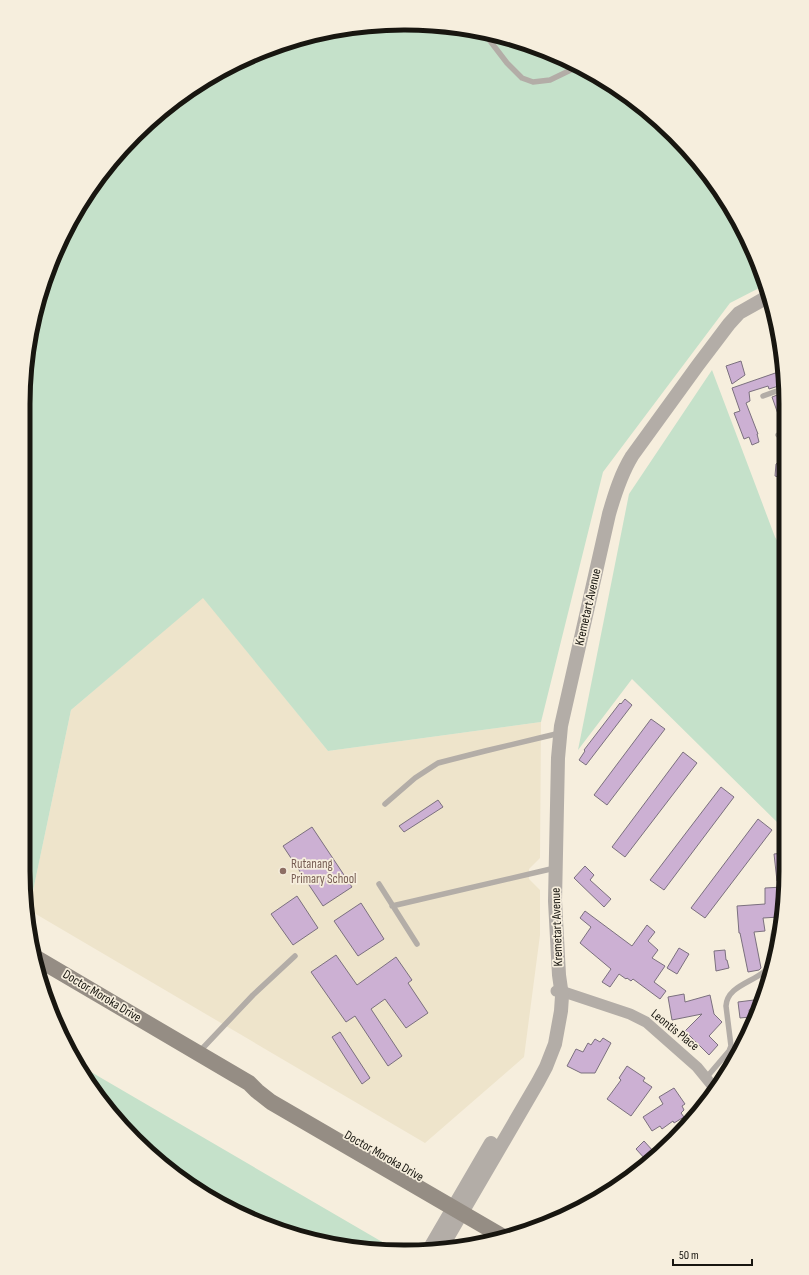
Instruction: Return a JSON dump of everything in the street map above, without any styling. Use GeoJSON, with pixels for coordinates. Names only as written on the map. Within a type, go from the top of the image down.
{"type":"FeatureCollection","features":[{"type":"Feature","properties":{"kind":"main road","name":"Doctor Moroka Drive"},"geometry":{"type":"LineString","coordinates":[[41,960],[249,1083],[263,1096],[407,1181],[509,1230]]}},
{"type":"Feature","properties":{"kind":"main road","name":"Doctor Moroka Drive"},"geometry":{"type":"LineString","coordinates":[[249,1083],[267,1088],[459,1206],[498,1233]]}},
{"type":"Feature","properties":{"kind":"street","name":"Kremetart Avenue"},"geometry":{"type":"LineString","coordinates":[[444,1243],[459,1206],[544,1050],[550,1030],[558,991],[559,975],[555,901],[558,758],[560,733],[609,514],[624,470],[632,456],[729,324],[739,313],[763,299]]}},
{"type":"Feature","properties":{"kind":"street","name":"Leontis Place"},"geometry":{"type":"LineString","coordinates":[[558,991],[630,1014],[646,1022],[697,1067],[712,1085]]}},
{"type":"Feature","properties":{"kind":"street","name":"Kremetart Avenue"},"geometry":{"type":"LineString","coordinates":[[432,1244],[459,1206]]}},
{"type":"Feature","properties":{"kind":"lane"},"geometry":{"type":"LineString","coordinates":[[489,40],[507,63],[522,78],[533,82],[550,80],[571,70]]}},
{"type":"Feature","properties":{"kind":"lane"},"geometry":{"type":"LineString","coordinates":[[764,396],[778,390]]}},
{"type":"Feature","properties":{"kind":"lane"},"geometry":{"type":"LineString","coordinates":[[385,804],[415,778],[438,763],[560,733]]}},
{"type":"Feature","properties":{"kind":"lane"},"geometry":{"type":"LineString","coordinates":[[392,906],[556,868]]}},
{"type":"Feature","properties":{"kind":"lane"},"geometry":{"type":"LineString","coordinates":[[379,884],[417,944]]}},
{"type":"Feature","properties":{"kind":"lane"},"geometry":{"type":"LineString","coordinates":[[198,1053],[254,995],[295,956]]}},
{"type":"Feature","properties":{"kind":"lane"},"geometry":{"type":"LineString","coordinates":[[706,1078],[729,1051],[731,1046],[726,1000],[730,994],[755,978],[765,969]]}},
{"type":"Feature","properties":{"kind":"lane"},"geometry":{"type":"LineString","coordinates":[[291,1113],[328,1143]]}},
{"type":"Feature","properties":{"kind":"lane"},"geometry":{"type":"LineString","coordinates":[[374,1169],[407,1181]]}},
{"type":"Feature","properties":{"kind":"shaded area","name":"Rutanang Primary School"},"geometry":{"type":"Polygon","coordinates":[[[203,597],[328,751],[541,722],[540,858],[529,869],[529,879],[540,890],[540,935],[524,1057],[425,1143],[32,912],[31,899],[71,710],[203,597]]]}},
{"type":"Feature","properties":{"kind":"green space"},"geometry":{"type":"Polygon","coordinates":[[[404,30],[429,31],[478,37],[501,43],[525,50],[570,69],[592,80],[632,107],[669,140],[686,158],[716,196],[729,217],[750,261],[760,288],[730,303],[603,472],[541,722],[328,751],[203,598],[71,710],[31,899],[30,870],[30,404],[33,356],[37,331],[50,284],[80,217],[107,177],[140,140],[158,123],[196,93],[217,80],[284,50],[331,37],[356,33],[404,30]]]}},
{"type":"Feature","properties":{"kind":"green space"},"geometry":{"type":"Polygon","coordinates":[[[712,370],[775,537],[779,544],[779,824],[632,679],[578,750],[629,494],[712,370]]]}},
{"type":"Feature","properties":{"kind":"green space"},"geometry":{"type":"Polygon","coordinates":[[[87,1070],[386,1244],[356,1242],[308,1232],[261,1216],[217,1195],[177,1168],[140,1135],[107,1098],[87,1070]]]}},
{"type":"Feature","properties":{"kind":"building"},"geometry":{"type":"Polygon","coordinates":[[[741,361],[745,375],[732,384],[726,366],[741,361]]]}},
{"type":"Feature","properties":{"kind":"building"},"geometry":{"type":"Polygon","coordinates":[[[777,372],[778,386],[769,389],[768,386],[749,392],[750,401],[746,403],[758,434],[759,442],[752,445],[749,437],[744,439],[734,413],[740,411],[732,388],[777,372]]]}},
{"type":"Feature","properties":{"kind":"building"},"geometry":{"type":"Polygon","coordinates":[[[779,394],[779,414],[778,414],[772,397],[779,394]]]}},
{"type":"Feature","properties":{"kind":"building"},"geometry":{"type":"Polygon","coordinates":[[[779,462],[779,477],[775,476],[776,464],[779,462]]]}},
{"type":"Feature","properties":{"kind":"building"},"geometry":{"type":"Polygon","coordinates":[[[625,699],[632,705],[586,765],[579,760],[585,751],[584,750],[620,703],[621,704],[625,699]]]}},
{"type":"Feature","properties":{"kind":"building"},"geometry":{"type":"Polygon","coordinates":[[[651,719],[665,729],[607,805],[594,795],[651,719]]]}},
{"type":"Feature","properties":{"kind":"building"},"geometry":{"type":"Polygon","coordinates":[[[683,752],[697,763],[625,857],[612,847],[683,752]]]}},
{"type":"Feature","properties":{"kind":"building"},"geometry":{"type":"Polygon","coordinates":[[[721,787],[734,797],[664,890],[650,880],[721,787]]]}},
{"type":"Feature","properties":{"kind":"building"},"geometry":{"type":"Polygon","coordinates":[[[438,800],[443,807],[404,832],[399,826],[438,800]]]}},
{"type":"Feature","properties":{"kind":"building"},"geometry":{"type":"Polygon","coordinates":[[[758,819],[772,830],[705,918],[691,908],[758,819]]]}},
{"type":"Feature","properties":{"kind":"building"},"geometry":{"type":"Polygon","coordinates":[[[312,827],[352,887],[323,906],[283,846],[312,827]]]}},
{"type":"Feature","properties":{"kind":"building"},"geometry":{"type":"Polygon","coordinates":[[[779,853],[779,881],[777,881],[774,854],[779,853]]]}},
{"type":"Feature","properties":{"kind":"building"},"geometry":{"type":"Polygon","coordinates":[[[585,866],[594,875],[590,880],[611,899],[604,907],[574,878],[585,866]]]}},
{"type":"Feature","properties":{"kind":"building"},"geometry":{"type":"Polygon","coordinates":[[[778,887],[776,917],[763,918],[765,931],[754,932],[761,968],[759,970],[748,972],[739,933],[737,906],[765,904],[765,888],[778,887]]]}},
{"type":"Feature","properties":{"kind":"building"},"geometry":{"type":"Polygon","coordinates":[[[297,896],[318,928],[293,945],[271,914],[297,896]]]}},
{"type":"Feature","properties":{"kind":"building"},"geometry":{"type":"Polygon","coordinates":[[[361,903],[384,939],[358,956],[334,921],[361,903]]]}},
{"type":"Feature","properties":{"kind":"building"},"geometry":{"type":"Polygon","coordinates":[[[585,911],[632,946],[647,925],[655,932],[648,941],[658,950],[652,958],[665,966],[654,982],[666,991],[660,999],[633,979],[631,981],[619,974],[610,987],[602,982],[611,969],[580,943],[591,927],[580,918],[585,911]]]}},
{"type":"Feature","properties":{"kind":"building"},"geometry":{"type":"Polygon","coordinates":[[[679,948],[689,954],[677,974],[667,968],[679,948]]]}},
{"type":"Feature","properties":{"kind":"building"},"geometry":{"type":"Polygon","coordinates":[[[725,950],[729,968],[716,971],[714,951],[725,950]]]}},
{"type":"Feature","properties":{"kind":"building"},"geometry":{"type":"Polygon","coordinates":[[[336,955],[357,985],[396,957],[412,980],[408,983],[428,1013],[406,1028],[385,999],[371,1009],[402,1056],[388,1066],[355,1016],[346,1022],[311,972],[336,955]]]}},
{"type":"Feature","properties":{"kind":"building"},"geometry":{"type":"Polygon","coordinates":[[[684,994],[685,1002],[710,995],[714,1014],[722,1022],[709,1036],[718,1045],[709,1055],[685,1031],[702,1014],[672,1020],[668,997],[684,994]]]}},
{"type":"Feature","properties":{"kind":"building"},"geometry":{"type":"Polygon","coordinates":[[[756,1000],[752,1009],[749,1010],[749,1017],[740,1018],[738,1002],[756,1000]]]}},
{"type":"Feature","properties":{"kind":"building"},"geometry":{"type":"Polygon","coordinates":[[[340,1032],[370,1078],[362,1084],[332,1037],[340,1032]]]}},
{"type":"Feature","properties":{"kind":"building"},"geometry":{"type":"Polygon","coordinates":[[[603,1038],[611,1043],[595,1073],[581,1073],[567,1066],[576,1049],[583,1052],[588,1043],[591,1045],[595,1039],[600,1042],[603,1038]]]}},
{"type":"Feature","properties":{"kind":"building"},"geometry":{"type":"Polygon","coordinates":[[[627,1066],[645,1078],[643,1081],[652,1087],[631,1116],[607,1099],[621,1080],[619,1078],[627,1066]]]}},
{"type":"Feature","properties":{"kind":"building"},"geometry":{"type":"Polygon","coordinates":[[[674,1088],[685,1104],[682,1106],[684,1110],[681,1113],[684,1117],[674,1123],[673,1121],[662,1129],[660,1126],[652,1131],[643,1117],[663,1104],[659,1097],[674,1088]]]}},
{"type":"Feature","properties":{"kind":"building"},"geometry":{"type":"Polygon","coordinates":[[[644,1141],[653,1150],[644,1158],[636,1149],[644,1141]]]}},
{"type":"Feature","properties":{"kind":"place","name":"Rutanang Primary School"},"geometry":{"type":"Point","coordinates":[283,871]}}]}
